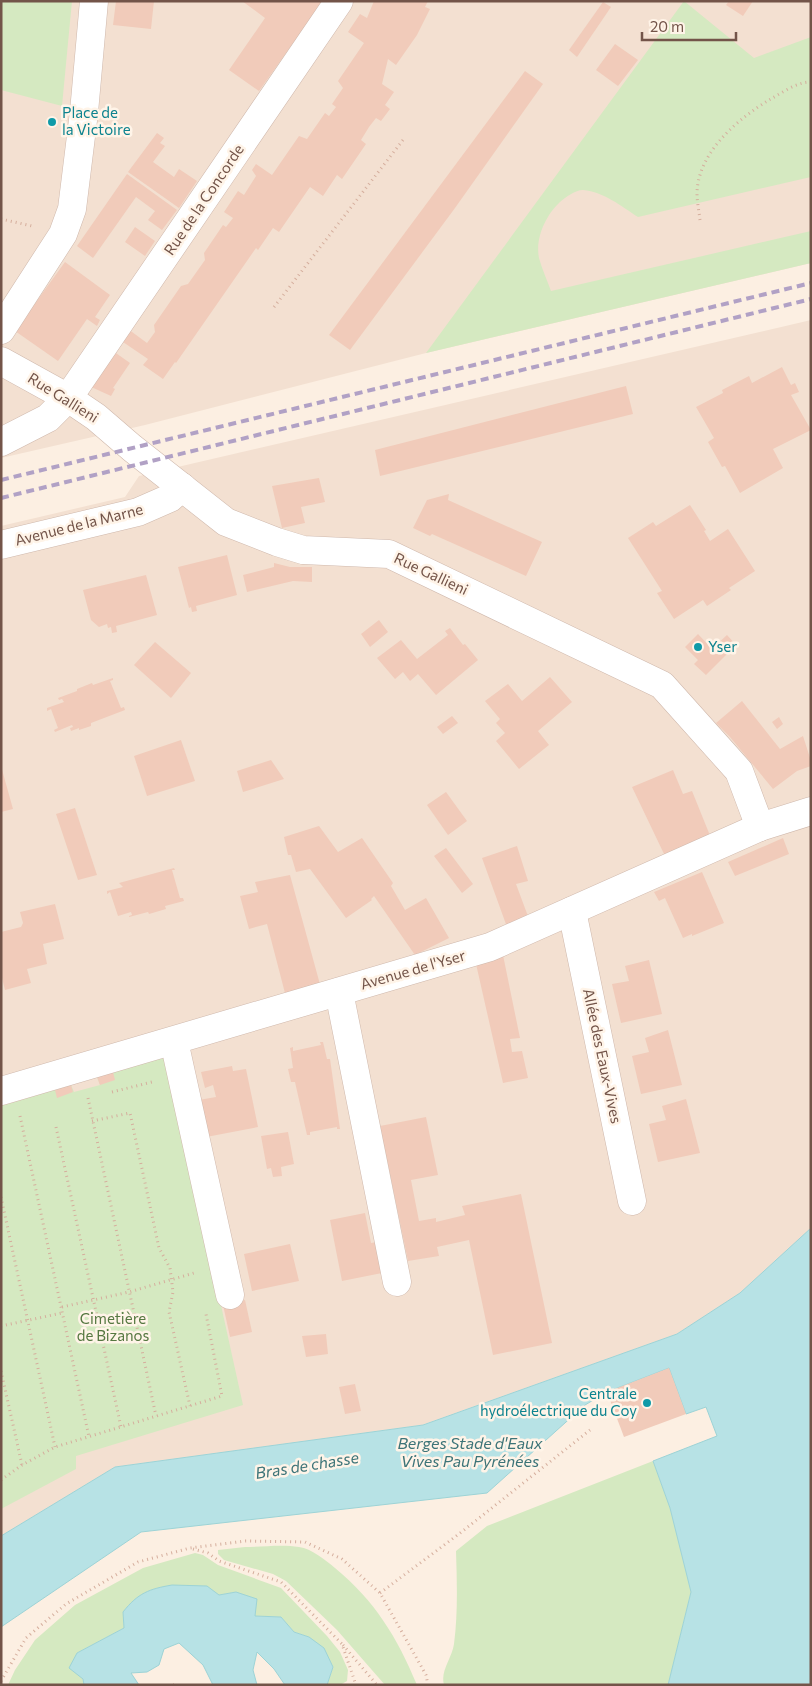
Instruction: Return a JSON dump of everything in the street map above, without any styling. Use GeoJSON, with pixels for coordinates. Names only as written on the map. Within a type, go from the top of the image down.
{"type":"FeatureCollection","features":[{"type":"Feature","properties":{"kind":"street"},"geometry":{"type":"LineString","coordinates":[[1,330],[63,234],[72,209],[84,112],[94,1]]}},
{"type":"Feature","properties":{"kind":"street","name":"Rue de la Concorde"},"geometry":{"type":"LineString","coordinates":[[1,442],[48,418],[68,398],[339,1]]}},
{"type":"Feature","properties":{"kind":"street","name":"Rue Gallieni"},"geometry":{"type":"LineString","coordinates":[[1,361],[68,398],[96,417],[226,522],[302,550],[390,554],[662,685],[739,771],[760,827]]}},
{"type":"Feature","properties":{"kind":"street","name":"Avenue de la Marne"},"geometry":{"type":"LineString","coordinates":[[1,545],[138,512],[170,498],[182,487]]}},
{"type":"Feature","properties":{"kind":"street","name":"Avenue de l'Yser"},"geometry":{"type":"LineString","coordinates":[[1,1091],[490,947],[760,827],[811,811]]}},
{"type":"Feature","properties":{"kind":"street","name":"Allée des Eaux-Vives"},"geometry":{"type":"LineString","coordinates":[[572,911],[632,1200]]}},
{"type":"Feature","properties":{"kind":"street"},"geometry":{"type":"LineString","coordinates":[[339,992],[397,1282]]}},
{"type":"Feature","properties":{"kind":"street"},"geometry":{"type":"LineString","coordinates":[[174,1041],[230,1295]]}},
{"type":"Feature","properties":{"kind":"path"},"geometry":{"type":"LineString","coordinates":[[700,220],[697,193],[699,180],[709,157],[720,140],[737,124],[766,102],[795,86],[811,82]]}},
{"type":"Feature","properties":{"kind":"path"},"geometry":{"type":"LineString","coordinates":[[274,307],[403,140]]}},
{"type":"Feature","properties":{"kind":"path"},"geometry":{"type":"LineString","coordinates":[[106,1094],[158,1081]]}},
{"type":"Feature","properties":{"kind":"path"},"geometry":{"type":"LineString","coordinates":[[80,1100],[97,1096]]}},
{"type":"Feature","properties":{"kind":"path"},"geometry":{"type":"LineString","coordinates":[[88,1098],[156,1416]]}},
{"type":"Feature","properties":{"kind":"path"},"geometry":{"type":"LineString","coordinates":[[11,1118],[29,1113]]}},
{"type":"Feature","properties":{"kind":"path"},"geometry":{"type":"LineString","coordinates":[[92,1121],[130,1113],[159,1248],[170,1268],[173,1292],[169,1312],[190,1406]]}},
{"type":"Feature","properties":{"kind":"path"},"geometry":{"type":"LineString","coordinates":[[20,1116],[89,1437]]}},
{"type":"Feature","properties":{"kind":"path"},"geometry":{"type":"LineString","coordinates":[[56,1127],[121,1427]]}},
{"type":"Feature","properties":{"kind":"path"},"geometry":{"type":"LineString","coordinates":[[1,1197],[55,1447]]}},
{"type":"Feature","properties":{"kind":"path"},"geometry":{"type":"LineString","coordinates":[[62,1307],[129,1292],[198,1272]]}},
{"type":"Feature","properties":{"kind":"path"},"geometry":{"type":"LineString","coordinates":[[1,1480],[55,1447],[222,1396],[205,1310]]}},
{"type":"Feature","properties":{"kind":"path"},"geometry":{"type":"LineString","coordinates":[[1,1326],[62,1313]]}},
{"type":"Feature","properties":{"kind":"path"},"geometry":{"type":"LineString","coordinates":[[1,1372],[22,1466]]}},
{"type":"Feature","properties":{"kind":"path"},"geometry":{"type":"LineString","coordinates":[[380,1593],[459,1534],[590,1430]]}},
{"type":"Feature","properties":{"kind":"path"},"geometry":{"type":"LineString","coordinates":[[1,1681],[26,1638],[66,1604],[138,1562],[190,1548],[246,1541],[304,1542],[342,1559],[380,1593],[426,1675],[428,1685]]}},
{"type":"Feature","properties":{"kind":"path"},"geometry":{"type":"LineString","coordinates":[[190,1548],[208,1554],[219,1561],[281,1582],[342,1644],[377,1685]]}},
{"type":"Feature","properties":{"kind":"path"},"geometry":{"type":"LineString","coordinates":[[342,1644],[356,1685]]}},
{"type":"Feature","properties":{"kind":"shaded area"},"geometry":{"type":"Polygon","coordinates":[[[1,1],[811,1],[811,263],[426,353],[145,425],[1,458],[1,1]]]}},
{"type":"Feature","properties":{"kind":"shaded area"},"geometry":{"type":"Polygon","coordinates":[[[811,320],[811,1228],[740,1293],[677,1334],[422,1425],[115,1467],[1,1536],[1,526],[125,497],[139,476],[811,320]]]}},
{"type":"Feature","properties":{"kind":"green space"},"geometry":{"type":"Polygon","coordinates":[[[1,1],[72,1],[62,106],[1,90],[1,1]]]}},
{"type":"Feature","properties":{"kind":"green space"},"geometry":{"type":"Polygon","coordinates":[[[684,1],[754,58],[811,37],[811,177],[638,217],[612,200],[591,191],[580,190],[574,192],[562,200],[550,213],[540,235],[539,258],[551,291],[811,231],[811,263],[426,353],[684,1]]]}},
{"type":"Feature","properties":{"kind":"green space","name":"Cimetière de Bizanos"},"geometry":{"type":"Polygon","coordinates":[[[166,1056],[243,1405],[76,1456],[76,1469],[1,1509],[1,1106],[71,1085],[74,1092],[100,1085],[97,1077],[166,1056]]]}},
{"type":"Feature","properties":{"kind":"green space"},"geometry":{"type":"Polygon","coordinates":[[[653,1461],[670,1508],[691,1592],[668,1685],[444,1685],[445,1670],[453,1649],[455,1633],[457,1598],[456,1551],[487,1526],[653,1461]]]}},
{"type":"Feature","properties":{"kind":"green space"},"geometry":{"type":"Polygon","coordinates":[[[292,1546],[304,1548],[331,1565],[362,1593],[384,1621],[417,1685],[385,1685],[337,1630],[286,1581],[273,1574],[224,1560],[218,1554],[218,1550],[245,1547],[292,1546]]]}},
{"type":"Feature","properties":{"kind":"green space"},"geometry":{"type":"Polygon","coordinates":[[[195,1553],[203,1555],[218,1565],[281,1588],[340,1652],[348,1670],[347,1681],[340,1685],[327,1685],[333,1667],[309,1637],[294,1632],[281,1617],[255,1616],[236,1592],[123,1612],[124,1628],[77,1653],[84,1685],[8,1685],[15,1670],[35,1640],[75,1605],[143,1568],[195,1553]]]}},
{"type":"Feature","properties":{"kind":"water"},"geometry":{"type":"Polygon","coordinates":[[[811,1228],[811,1685],[668,1685],[691,1592],[670,1508],[653,1461],[717,1436],[706,1407],[686,1414],[669,1368],[607,1392],[585,1405],[487,1493],[141,1532],[1,1627],[1,1536],[115,1467],[423,1425],[677,1334],[740,1293],[811,1228]]]}},
{"type":"Feature","properties":{"kind":"water"},"geometry":{"type":"Polygon","coordinates":[[[172,1585],[207,1586],[219,1595],[236,1592],[257,1599],[255,1616],[281,1617],[294,1632],[309,1637],[324,1648],[333,1667],[327,1685],[285,1685],[274,1669],[257,1652],[253,1670],[257,1685],[213,1685],[203,1665],[179,1643],[164,1649],[159,1665],[147,1672],[131,1673],[139,1685],[84,1685],[83,1679],[69,1668],[77,1653],[124,1628],[123,1612],[139,1596],[150,1590],[172,1585]]]}},
{"type":"Feature","properties":{"kind":"building"},"geometry":{"type":"Polygon","coordinates":[[[116,1],[154,1],[151,29],[113,25],[116,1]]]}},
{"type":"Feature","properties":{"kind":"building"},"geometry":{"type":"Polygon","coordinates":[[[242,1],[323,1],[259,91],[229,70],[265,18],[242,1]]]}},
{"type":"Feature","properties":{"kind":"building"},"geometry":{"type":"Polygon","coordinates":[[[374,1],[428,1],[425,7],[430,9],[417,35],[396,65],[388,59],[382,84],[394,92],[385,105],[390,109],[381,121],[376,118],[369,127],[361,140],[366,144],[342,179],[337,175],[323,196],[310,187],[279,232],[273,228],[258,250],[256,248],[163,379],[143,365],[148,359],[120,340],[128,329],[147,343],[155,332],[154,325],[181,286],[188,284],[205,260],[204,253],[223,225],[226,227],[233,218],[224,212],[238,191],[244,195],[256,176],[252,170],[256,164],[272,175],[299,136],[307,139],[325,113],[329,116],[336,107],[332,104],[343,88],[338,81],[364,43],[348,32],[360,14],[367,18],[374,1]]]}},
{"type":"Feature","properties":{"kind":"building"},"geometry":{"type":"Polygon","coordinates":[[[729,1],[753,1],[743,16],[726,5],[729,1]]]}},
{"type":"Feature","properties":{"kind":"building"},"geometry":{"type":"Polygon","coordinates":[[[603,2],[611,7],[577,57],[569,50],[603,2]]]}},
{"type":"Feature","properties":{"kind":"building"},"geometry":{"type":"Polygon","coordinates":[[[615,44],[638,60],[618,86],[596,70],[615,44]]]}},
{"type":"Feature","properties":{"kind":"building"},"geometry":{"type":"Polygon","coordinates":[[[525,71],[543,84],[455,208],[350,350],[329,335],[525,71]]]}},
{"type":"Feature","properties":{"kind":"building"},"geometry":{"type":"Polygon","coordinates":[[[157,133],[164,138],[160,143],[165,146],[153,162],[174,177],[179,169],[197,181],[179,208],[128,172],[157,133]]]}},
{"type":"Feature","properties":{"kind":"building"},"geometry":{"type":"Polygon","coordinates":[[[127,174],[177,210],[162,230],[148,220],[155,211],[136,197],[93,258],[77,246],[127,174]]]}},
{"type":"Feature","properties":{"kind":"building"},"geometry":{"type":"Polygon","coordinates":[[[135,227],[155,241],[145,256],[125,242],[135,227]]]}},
{"type":"Feature","properties":{"kind":"building"},"geometry":{"type":"Polygon","coordinates":[[[65,262],[110,295],[95,317],[100,320],[97,326],[87,319],[58,361],[15,331],[65,262]]]}},
{"type":"Feature","properties":{"kind":"building"},"geometry":{"type":"Polygon","coordinates":[[[113,351],[130,363],[113,388],[115,389],[111,396],[89,386],[113,351]]]}},
{"type":"Feature","properties":{"kind":"building"},"geometry":{"type":"Polygon","coordinates":[[[782,367],[791,385],[795,383],[799,392],[791,395],[811,430],[773,449],[783,468],[740,493],[725,466],[722,467],[708,442],[714,438],[696,407],[723,393],[722,390],[749,376],[752,383],[782,367]]]}},
{"type":"Feature","properties":{"kind":"building"},"geometry":{"type":"Polygon","coordinates":[[[626,386],[633,414],[380,476],[375,450],[626,386]]]}},
{"type":"Feature","properties":{"kind":"building"},"geometry":{"type":"Polygon","coordinates":[[[319,478],[325,502],[301,507],[305,523],[282,528],[272,486],[319,478]]]}},
{"type":"Feature","properties":{"kind":"building"},"geometry":{"type":"Polygon","coordinates":[[[449,494],[448,500],[542,542],[526,576],[432,534],[430,536],[413,528],[427,500],[449,494]]]}},
{"type":"Feature","properties":{"kind":"building"},"geometry":{"type":"Polygon","coordinates":[[[690,505],[706,530],[704,531],[710,541],[728,529],[755,571],[729,588],[731,590],[707,606],[703,600],[674,619],[657,593],[662,591],[628,538],[653,522],[656,526],[690,505]]]}},
{"type":"Feature","properties":{"kind":"building"},"geometry":{"type":"Polygon","coordinates":[[[227,555],[237,595],[196,606],[197,611],[192,612],[191,607],[189,608],[178,567],[227,555]]]}},
{"type":"Feature","properties":{"kind":"building"},"geometry":{"type":"Polygon","coordinates":[[[274,563],[290,567],[312,567],[312,582],[293,581],[247,592],[243,575],[274,567],[274,563]]]}},
{"type":"Feature","properties":{"kind":"building"},"geometry":{"type":"Polygon","coordinates":[[[146,575],[157,615],[116,626],[117,632],[112,633],[111,627],[108,628],[107,624],[99,627],[91,620],[83,590],[146,575]]]}},
{"type":"Feature","properties":{"kind":"building"},"geometry":{"type":"Polygon","coordinates":[[[379,620],[388,632],[370,647],[361,634],[379,620]]]}},
{"type":"Feature","properties":{"kind":"building"},"geometry":{"type":"Polygon","coordinates":[[[450,628],[478,660],[436,695],[418,674],[410,681],[403,672],[395,679],[377,658],[401,640],[417,659],[448,635],[445,631],[450,628]]]}},
{"type":"Feature","properties":{"kind":"building"},"geometry":{"type":"Polygon","coordinates":[[[698,634],[712,649],[727,635],[736,645],[706,675],[694,664],[698,660],[685,647],[698,634]]]}},
{"type":"Feature","properties":{"kind":"building"},"geometry":{"type":"Polygon","coordinates":[[[155,642],[191,673],[171,698],[134,665],[155,642]]]}},
{"type":"Feature","properties":{"kind":"building"},"geometry":{"type":"Polygon","coordinates":[[[550,677],[572,702],[538,731],[549,745],[519,769],[496,741],[505,733],[496,723],[500,719],[485,701],[508,684],[522,701],[550,677]]]}},
{"type":"Feature","properties":{"kind":"building"},"geometry":{"type":"Polygon","coordinates":[[[113,678],[110,681],[121,708],[124,707],[125,710],[91,723],[91,726],[79,730],[79,728],[71,731],[72,725],[55,732],[54,730],[58,728],[51,709],[47,711],[47,708],[64,702],[58,698],[77,691],[77,689],[113,678]]]}},
{"type":"Feature","properties":{"kind":"building"},"geometry":{"type":"Polygon","coordinates":[[[742,701],[780,749],[803,736],[811,766],[797,771],[773,789],[716,723],[742,701]]]}},
{"type":"Feature","properties":{"kind":"building"},"geometry":{"type":"Polygon","coordinates":[[[452,716],[458,723],[443,734],[437,727],[452,716]]]}},
{"type":"Feature","properties":{"kind":"building"},"geometry":{"type":"Polygon","coordinates":[[[779,717],[783,724],[777,729],[772,722],[779,717]]]}},
{"type":"Feature","properties":{"kind":"building"},"geometry":{"type":"Polygon","coordinates":[[[181,740],[195,781],[147,796],[134,756],[181,740]]]}},
{"type":"Feature","properties":{"kind":"building"},"geometry":{"type":"Polygon","coordinates":[[[271,760],[284,779],[243,792],[237,771],[271,760]]]}},
{"type":"Feature","properties":{"kind":"building"},"geometry":{"type":"Polygon","coordinates":[[[1,766],[13,809],[1,812],[1,766]]]}},
{"type":"Feature","properties":{"kind":"building"},"geometry":{"type":"Polygon","coordinates":[[[673,770],[683,794],[692,791],[711,838],[665,856],[632,787],[673,770]]]}},
{"type":"Feature","properties":{"kind":"building"},"geometry":{"type":"Polygon","coordinates":[[[446,792],[467,821],[448,835],[427,805],[446,792]]]}},
{"type":"Feature","properties":{"kind":"building"},"geometry":{"type":"Polygon","coordinates":[[[75,808],[97,875],[78,880],[56,814],[75,808]]]}},
{"type":"Feature","properties":{"kind":"building"},"geometry":{"type":"Polygon","coordinates":[[[319,826],[338,852],[362,838],[393,883],[391,886],[405,910],[426,898],[449,938],[415,955],[374,896],[372,900],[346,918],[310,869],[296,872],[291,855],[288,855],[284,837],[319,826]]]}},
{"type":"Feature","properties":{"kind":"building"},"geometry":{"type":"Polygon","coordinates":[[[783,838],[789,854],[735,876],[728,862],[783,838]]]}},
{"type":"Feature","properties":{"kind":"building"},"geometry":{"type":"Polygon","coordinates":[[[517,846],[528,881],[516,884],[529,919],[507,927],[482,858],[517,846]]]}},
{"type":"Feature","properties":{"kind":"building"},"geometry":{"type":"Polygon","coordinates":[[[446,848],[473,884],[462,893],[434,856],[446,848]]]}},
{"type":"Feature","properties":{"kind":"building"},"geometry":{"type":"Polygon","coordinates":[[[174,868],[175,870],[172,870],[180,898],[183,898],[184,901],[165,906],[166,909],[149,914],[148,912],[129,917],[132,915],[131,912],[118,916],[110,892],[107,894],[107,891],[123,887],[119,883],[174,868]]]}},
{"type":"Feature","properties":{"kind":"building"},"geometry":{"type":"Polygon","coordinates":[[[702,872],[724,923],[683,938],[665,898],[659,901],[654,892],[702,872]]]}},
{"type":"Feature","properties":{"kind":"building"},"geometry":{"type":"Polygon","coordinates":[[[290,875],[321,988],[286,997],[267,924],[249,929],[240,896],[258,892],[255,882],[290,875]]]}},
{"type":"Feature","properties":{"kind":"building"},"geometry":{"type":"Polygon","coordinates":[[[55,904],[64,939],[43,944],[47,964],[27,969],[31,983],[5,990],[1,974],[1,932],[21,927],[23,923],[20,912],[55,904]]]}},
{"type":"Feature","properties":{"kind":"building"},"geometry":{"type":"Polygon","coordinates":[[[503,955],[520,1038],[510,1039],[512,1052],[522,1051],[528,1078],[503,1083],[476,964],[503,955]]]}},
{"type":"Feature","properties":{"kind":"building"},"geometry":{"type":"Polygon","coordinates":[[[649,960],[662,1014],[621,1023],[612,984],[629,981],[625,966],[649,960]]]}},
{"type":"Feature","properties":{"kind":"building"},"geometry":{"type":"Polygon","coordinates":[[[668,1030],[682,1085],[641,1094],[632,1056],[649,1052],[645,1038],[668,1030]]]}},
{"type":"Feature","properties":{"kind":"building"},"geometry":{"type":"Polygon","coordinates":[[[320,1042],[323,1042],[327,1059],[330,1059],[340,1129],[337,1129],[337,1127],[310,1132],[310,1135],[307,1135],[295,1082],[291,1082],[288,1069],[293,1068],[290,1048],[293,1047],[293,1051],[321,1045],[320,1042]]]}},
{"type":"Feature","properties":{"kind":"building"},"geometry":{"type":"Polygon","coordinates":[[[232,1066],[233,1071],[246,1069],[258,1127],[201,1138],[193,1101],[216,1097],[213,1085],[205,1088],[201,1072],[232,1066]]]}},
{"type":"Feature","properties":{"kind":"building"},"geometry":{"type":"Polygon","coordinates":[[[113,1072],[115,1080],[100,1085],[97,1077],[113,1072]]]}},
{"type":"Feature","properties":{"kind":"building"},"geometry":{"type":"Polygon","coordinates":[[[71,1085],[73,1092],[57,1098],[55,1090],[71,1085]]]}},
{"type":"Feature","properties":{"kind":"building"},"geometry":{"type":"Polygon","coordinates":[[[686,1099],[700,1153],[658,1162],[649,1124],[666,1120],[662,1106],[686,1099]]]}},
{"type":"Feature","properties":{"kind":"building"},"geometry":{"type":"Polygon","coordinates":[[[426,1117],[438,1175],[411,1180],[419,1221],[436,1218],[436,1222],[465,1215],[462,1206],[521,1194],[552,1343],[493,1355],[469,1240],[437,1247],[439,1256],[408,1261],[380,1126],[426,1117]]]}},
{"type":"Feature","properties":{"kind":"building"},"geometry":{"type":"Polygon","coordinates":[[[288,1132],[294,1164],[281,1167],[282,1176],[273,1177],[271,1168],[267,1169],[261,1136],[288,1132]]]}},
{"type":"Feature","properties":{"kind":"building"},"geometry":{"type":"Polygon","coordinates":[[[365,1213],[371,1243],[377,1242],[382,1273],[342,1281],[330,1220],[365,1213]]]}},
{"type":"Feature","properties":{"kind":"building"},"geometry":{"type":"Polygon","coordinates":[[[290,1244],[299,1281],[252,1291],[244,1254],[290,1244]]]}},
{"type":"Feature","properties":{"kind":"building"},"geometry":{"type":"Polygon","coordinates":[[[245,1300],[252,1332],[230,1337],[223,1305],[245,1300]]]}},
{"type":"Feature","properties":{"kind":"building"},"geometry":{"type":"Polygon","coordinates":[[[326,1334],[328,1354],[306,1357],[302,1336],[326,1334]]]}},
{"type":"Feature","properties":{"kind":"building","name":"Centrale hydroélectrique du Coy"},"geometry":{"type":"Polygon","coordinates":[[[669,1368],[686,1414],[624,1437],[607,1392],[669,1368]]]}},
{"type":"Feature","properties":{"kind":"building"},"geometry":{"type":"Polygon","coordinates":[[[355,1384],[361,1411],[345,1414],[339,1387],[355,1384]]]}},
{"type":"Feature","properties":{"kind":"railway"},"geometry":{"type":"LineString","coordinates":[[1,480],[811,283]]}},
{"type":"Feature","properties":{"kind":"railway"},"geometry":{"type":"LineString","coordinates":[[1,498],[811,299]]}},
{"type":"Feature","properties":{"kind":"place","name":"Place de la Victoire"},"geometry":{"type":"Point","coordinates":[52,122]}},
{"type":"Feature","properties":{"kind":"place","name":"Yser"},"geometry":{"type":"Point","coordinates":[698,647]}},
{"type":"Feature","properties":{"kind":"place","name":"Centrale hydroélectrique du Coy"},"geometry":{"type":"Point","coordinates":[647,1403]}},
{"type":"Feature","properties":{"kind":"water label","name":"Berges Stade d'Eaux Vives Pau Pyrénées"},"geometry":{"type":"Point","coordinates":[470,1452]}},
{"type":"Feature","properties":{"kind":"water label","name":"Bras de chasse"},"geometry":{"type":"Point","coordinates":[307,1465]}}]}
